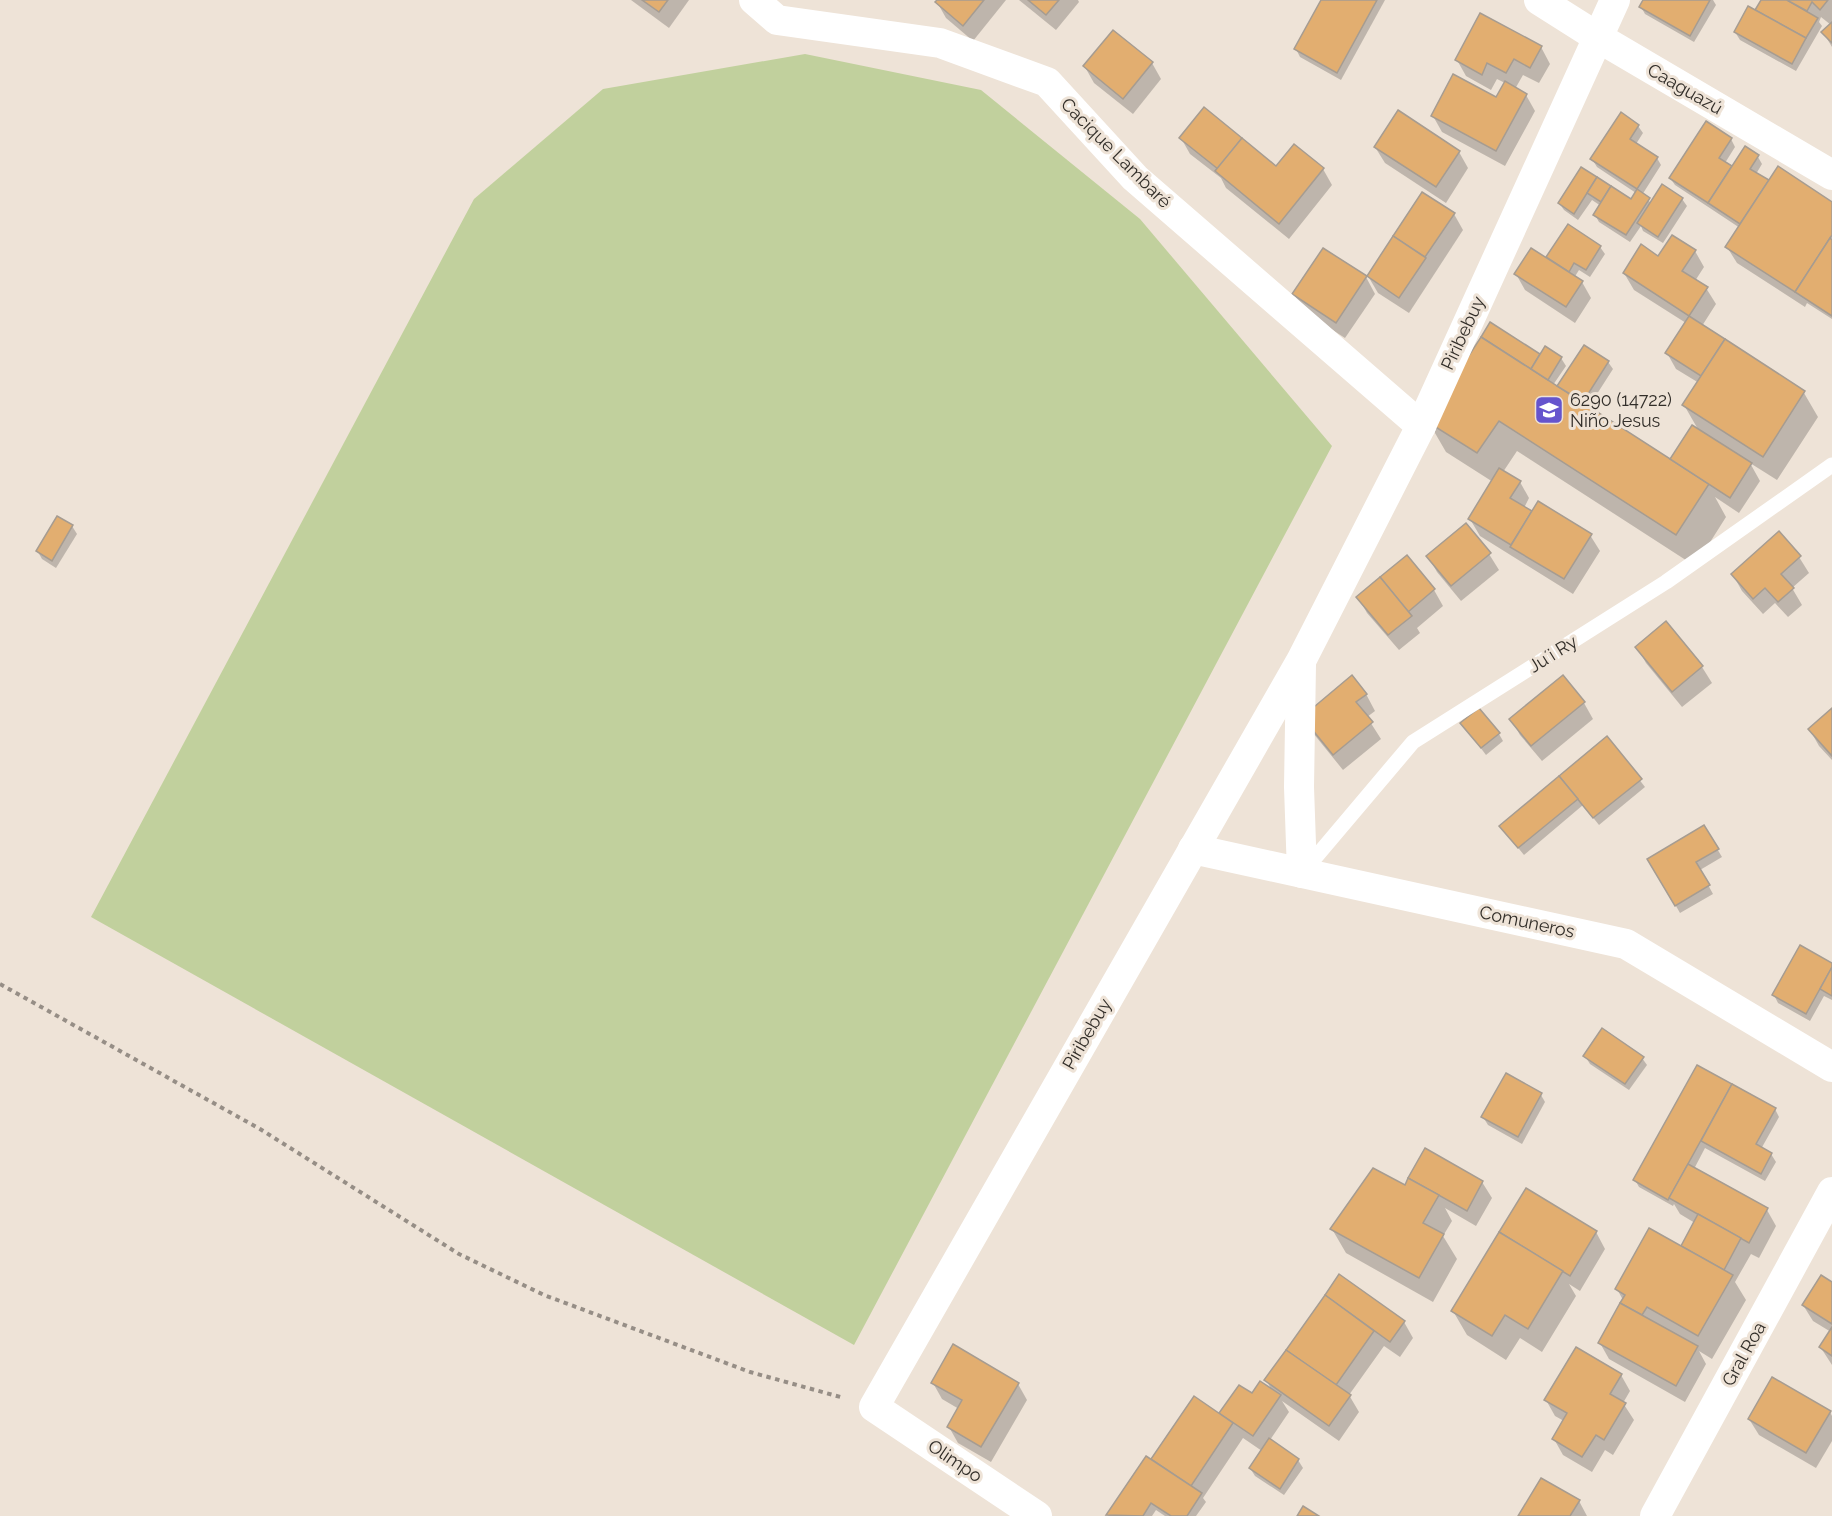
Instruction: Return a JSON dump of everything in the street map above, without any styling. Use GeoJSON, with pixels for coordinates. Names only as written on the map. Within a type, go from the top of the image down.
{"type":"FeatureCollection","features":[{"type":"Feature","properties":{"kind":"street","name":"Cacique Lambaré"},"geometry":{"type":"LineString","coordinates":[[754,0],[777,20],[940,43],[1047,82],[1136,178],[1421,426]]}},
{"type":"Feature","properties":{"kind":"street","name":"Caaguazú"},"geometry":{"type":"LineString","coordinates":[[1539,0],[1599,38],[1832,175]]}},
{"type":"Feature","properties":{"kind":"street","name":"Piribebuy"},"geometry":{"type":"LineString","coordinates":[[874,1407],[1301,661],[1421,426],[1615,0]]}},
{"type":"Feature","properties":{"kind":"street","name":"Piribebuy"},"geometry":{"type":"LineString","coordinates":[[1301,661],[1299,787],[1302,873]]}},
{"type":"Feature","properties":{"kind":"street","name":"Comuneros"},"geometry":{"type":"LineString","coordinates":[[1193,849],[1626,944],[1832,1068]]}},
{"type":"Feature","properties":{"kind":"street","name":"Gral Roa"},"geometry":{"type":"LineString","coordinates":[[1655,1516],[1832,1192]]}},
{"type":"Feature","properties":{"kind":"street","name":"Olimpo"},"geometry":{"type":"LineString","coordinates":[[874,1407],[1037,1516]]}},
{"type":"Feature","properties":{"kind":"lane","name":"Ju´i Ry"},"geometry":{"type":"LineString","coordinates":[[1302,873],[1413,742],[1666,582],[1832,465]]}},
{"type":"Feature","properties":{"kind":"path"},"geometry":{"type":"LineString","coordinates":[[0,984],[260,1129],[459,1254],[533,1290],[750,1372],[874,1407]]}},
{"type":"Feature","properties":{"kind":"green space"},"geometry":{"type":"Polygon","coordinates":[[[805,54],[981,90],[1140,219],[1332,446],[854,1345],[91,917],[474,199],[603,89],[805,54]]]}},
{"type":"Feature","properties":{"kind":"building"},"geometry":{"type":"Polygon","coordinates":[[[642,0],[668,0],[659,12],[642,0]]]}},
{"type":"Feature","properties":{"kind":"building"},"geometry":{"type":"Polygon","coordinates":[[[937,0],[984,0],[963,26],[935,2],[937,0]]]}},
{"type":"Feature","properties":{"kind":"building"},"geometry":{"type":"Polygon","coordinates":[[[1028,0],[1059,0],[1046,15],[1028,0]]]}},
{"type":"Feature","properties":{"kind":"building"},"geometry":{"type":"Polygon","coordinates":[[[1321,0],[1377,0],[1337,73],[1294,49],[1321,0]]]}},
{"type":"Feature","properties":{"kind":"building"},"geometry":{"type":"Polygon","coordinates":[[[1643,0],[1710,0],[1690,36],[1639,7],[1643,0]]]}},
{"type":"Feature","properties":{"kind":"building"},"geometry":{"type":"Polygon","coordinates":[[[1761,0],[1787,0],[1818,18],[1806,38],[1755,10],[1761,0]]]}},
{"type":"Feature","properties":{"kind":"building"},"geometry":{"type":"Polygon","coordinates":[[[1787,0],[1828,0],[1820,10],[1812,2],[1807,11],[1787,0]]]}},
{"type":"Feature","properties":{"kind":"building"},"geometry":{"type":"Polygon","coordinates":[[[1748,6],[1806,38],[1792,64],[1734,32],[1748,6]]]}},
{"type":"Feature","properties":{"kind":"building"},"geometry":{"type":"Polygon","coordinates":[[[1480,13],[1542,46],[1530,68],[1514,59],[1506,73],[1487,63],[1482,75],[1455,60],[1480,13]]]}},
{"type":"Feature","properties":{"kind":"building"},"geometry":{"type":"Polygon","coordinates":[[[1832,22],[1832,43],[1821,32],[1832,22]]]}},
{"type":"Feature","properties":{"kind":"building"},"geometry":{"type":"Polygon","coordinates":[[[1113,30],[1153,62],[1123,99],[1083,66],[1113,30]]]}},
{"type":"Feature","properties":{"kind":"building"},"geometry":{"type":"Polygon","coordinates":[[[1453,74],[1496,97],[1505,81],[1527,94],[1496,151],[1431,116],[1453,74]]]}},
{"type":"Feature","properties":{"kind":"building"},"geometry":{"type":"Polygon","coordinates":[[[1204,107],[1242,138],[1218,169],[1179,138],[1204,107]]]}},
{"type":"Feature","properties":{"kind":"building"},"geometry":{"type":"Polygon","coordinates":[[[1398,110],[1460,151],[1436,187],[1374,147],[1398,110]]]}},
{"type":"Feature","properties":{"kind":"building"},"geometry":{"type":"Polygon","coordinates":[[[1621,112],[1639,125],[1630,139],[1658,157],[1637,189],[1590,159],[1621,112]]]}},
{"type":"Feature","properties":{"kind":"building"},"geometry":{"type":"Polygon","coordinates":[[[1706,121],[1732,138],[1719,158],[1732,166],[1708,203],[1669,178],[1706,121]]]}},
{"type":"Feature","properties":{"kind":"building"},"geometry":{"type":"Polygon","coordinates":[[[1242,138],[1276,166],[1294,144],[1324,168],[1279,224],[1215,171],[1242,138]]]}},
{"type":"Feature","properties":{"kind":"building"},"geometry":{"type":"Polygon","coordinates":[[[1745,146],[1759,155],[1750,169],[1769,180],[1740,224],[1708,203],[1745,146]]]}},
{"type":"Feature","properties":{"kind":"building"},"geometry":{"type":"Polygon","coordinates":[[[1778,166],[1832,202],[1832,235],[1795,292],[1725,247],[1778,166]]]}},
{"type":"Feature","properties":{"kind":"building"},"geometry":{"type":"Polygon","coordinates":[[[1581,167],[1597,177],[1574,214],[1558,203],[1581,167]]]}},
{"type":"Feature","properties":{"kind":"building"},"geometry":{"type":"Polygon","coordinates":[[[1597,177],[1611,186],[1601,202],[1587,193],[1597,177]]]}},
{"type":"Feature","properties":{"kind":"building"},"geometry":{"type":"Polygon","coordinates":[[[1662,184],[1683,198],[1658,237],[1637,223],[1662,184]]]}},
{"type":"Feature","properties":{"kind":"building"},"geometry":{"type":"Polygon","coordinates":[[[1611,186],[1631,199],[1637,189],[1650,198],[1626,235],[1593,215],[1611,186]]]}},
{"type":"Feature","properties":{"kind":"building"},"geometry":{"type":"Polygon","coordinates":[[[1422,192],[1455,213],[1425,257],[1393,236],[1422,192]]]}},
{"type":"Feature","properties":{"kind":"building"},"geometry":{"type":"Polygon","coordinates":[[[1568,224],[1601,246],[1586,270],[1574,263],[1569,272],[1546,257],[1568,224]]]}},
{"type":"Feature","properties":{"kind":"building"},"geometry":{"type":"Polygon","coordinates":[[[1672,235],[1696,250],[1682,271],[1708,287],[1689,316],[1623,273],[1641,244],[1658,256],[1672,235]]]}},
{"type":"Feature","properties":{"kind":"building"},"geometry":{"type":"Polygon","coordinates":[[[1393,236],[1426,258],[1399,298],[1367,276],[1393,236]]]}},
{"type":"Feature","properties":{"kind":"building"},"geometry":{"type":"Polygon","coordinates":[[[1830,238],[1832,240],[1832,316],[1795,292],[1830,238]]]}},
{"type":"Feature","properties":{"kind":"building"},"geometry":{"type":"Polygon","coordinates":[[[1323,248],[1367,276],[1336,323],[1292,294],[1323,248]]]}},
{"type":"Feature","properties":{"kind":"building"},"geometry":{"type":"Polygon","coordinates":[[[1531,248],[1583,281],[1566,307],[1514,274],[1531,248]]]}},
{"type":"Feature","properties":{"kind":"building"},"geometry":{"type":"Polygon","coordinates":[[[1689,316],[1725,339],[1701,376],[1665,353],[1689,316]]]}},
{"type":"Feature","properties":{"kind":"building"},"geometry":{"type":"Polygon","coordinates":[[[1490,322],[1540,354],[1531,369],[1481,337],[1490,322]]]}},
{"type":"Feature","properties":{"kind":"building"},"geometry":{"type":"Polygon","coordinates":[[[1481,337],[1709,484],[1676,535],[1499,421],[1477,453],[1426,421],[1481,337]]]}},
{"type":"Feature","properties":{"kind":"building"},"geometry":{"type":"Polygon","coordinates":[[[1725,339],[1805,391],[1763,457],[1682,405],[1725,339]]]}},
{"type":"Feature","properties":{"kind":"building"},"geometry":{"type":"Polygon","coordinates":[[[1584,345],[1609,361],[1583,402],[1557,386],[1584,345]]]}},
{"type":"Feature","properties":{"kind":"building"},"geometry":{"type":"Polygon","coordinates":[[[1545,346],[1562,357],[1548,380],[1531,369],[1545,346]]]}},
{"type":"Feature","properties":{"kind":"building"},"geometry":{"type":"Polygon","coordinates":[[[1692,425],[1752,463],[1730,498],[1670,459],[1692,425]]]}},
{"type":"Feature","properties":{"kind":"building"},"geometry":{"type":"Polygon","coordinates":[[[1499,468],[1521,481],[1510,498],[1532,511],[1511,545],[1468,519],[1499,468]]]}},
{"type":"Feature","properties":{"kind":"building"},"geometry":{"type":"Polygon","coordinates":[[[1538,501],[1592,534],[1564,579],[1510,547],[1538,501]]]}},
{"type":"Feature","properties":{"kind":"building"},"geometry":{"type":"Polygon","coordinates":[[[57,516],[73,525],[52,561],[36,551],[57,516]]]}},
{"type":"Feature","properties":{"kind":"building"},"geometry":{"type":"Polygon","coordinates":[[[1466,523],[1491,553],[1451,586],[1426,556],[1466,523]]]}},
{"type":"Feature","properties":{"kind":"building"},"geometry":{"type":"Polygon","coordinates":[[[1779,531],[1801,556],[1781,574],[1794,588],[1778,602],[1765,588],[1753,599],[1731,574],[1779,531]]]}},
{"type":"Feature","properties":{"kind":"building"},"geometry":{"type":"Polygon","coordinates":[[[1407,555],[1435,589],[1408,612],[1380,577],[1407,555]]]}},
{"type":"Feature","properties":{"kind":"building"},"geometry":{"type":"Polygon","coordinates":[[[1380,577],[1412,616],[1388,635],[1356,597],[1380,577]]]}},
{"type":"Feature","properties":{"kind":"building"},"geometry":{"type":"Polygon","coordinates":[[[1666,621],[1703,666],[1672,692],[1635,647],[1666,621]]]}},
{"type":"Feature","properties":{"kind":"building"},"geometry":{"type":"Polygon","coordinates":[[[1352,675],[1367,694],[1356,702],[1373,722],[1333,755],[1302,717],[1352,675]]]}},
{"type":"Feature","properties":{"kind":"building"},"geometry":{"type":"Polygon","coordinates":[[[1563,675],[1585,702],[1531,746],[1509,719],[1563,675]]]}},
{"type":"Feature","properties":{"kind":"building"},"geometry":{"type":"Polygon","coordinates":[[[1479,708],[1500,733],[1481,748],[1460,723],[1479,708]]]}},
{"type":"Feature","properties":{"kind":"building"},"geometry":{"type":"Polygon","coordinates":[[[1832,708],[1832,756],[1808,729],[1832,708]]]}},
{"type":"Feature","properties":{"kind":"building"},"geometry":{"type":"Polygon","coordinates":[[[1607,736],[1642,779],[1593,818],[1559,776],[1607,736]]]}},
{"type":"Feature","properties":{"kind":"building"},"geometry":{"type":"Polygon","coordinates":[[[1559,776],[1578,799],[1518,848],[1499,826],[1559,776]]]}},
{"type":"Feature","properties":{"kind":"building"},"geometry":{"type":"Polygon","coordinates":[[[1704,825],[1719,849],[1696,862],[1710,885],[1675,906],[1647,859],[1704,825]]]}},
{"type":"Feature","properties":{"kind":"building"},"geometry":{"type":"Polygon","coordinates":[[[1800,945],[1832,963],[1832,967],[1806,1014],[1772,995],[1800,945]]]}},
{"type":"Feature","properties":{"kind":"building"},"geometry":{"type":"Polygon","coordinates":[[[1832,967],[1832,996],[1820,989],[1832,967]]]}},
{"type":"Feature","properties":{"kind":"building"},"geometry":{"type":"Polygon","coordinates":[[[1602,1028],[1644,1057],[1625,1084],[1583,1056],[1602,1028]]]}},
{"type":"Feature","properties":{"kind":"building"},"geometry":{"type":"Polygon","coordinates":[[[1697,1065],[1732,1084],[1668,1200],[1633,1180],[1697,1065]]]}},
{"type":"Feature","properties":{"kind":"building"},"geometry":{"type":"Polygon","coordinates":[[[1506,1073],[1542,1093],[1518,1137],[1481,1117],[1506,1073]]]}},
{"type":"Feature","properties":{"kind":"building"},"geometry":{"type":"Polygon","coordinates":[[[1732,1084],[1776,1108],[1756,1144],[1772,1153],[1761,1174],[1701,1141],[1732,1084]]]}},
{"type":"Feature","properties":{"kind":"building"},"geometry":{"type":"Polygon","coordinates":[[[1425,1148],[1483,1181],[1467,1211],[1408,1178],[1425,1148]]]}},
{"type":"Feature","properties":{"kind":"building"},"geometry":{"type":"Polygon","coordinates":[[[1688,1164],[1768,1208],[1749,1243],[1669,1198],[1688,1164]]]}},
{"type":"Feature","properties":{"kind":"building"},"geometry":{"type":"Polygon","coordinates":[[[1373,1168],[1405,1185],[1408,1178],[1439,1195],[1423,1223],[1444,1234],[1419,1278],[1330,1229],[1373,1168]]]}},
{"type":"Feature","properties":{"kind":"building"},"geometry":{"type":"Polygon","coordinates":[[[1526,1188],[1597,1231],[1570,1276],[1499,1232],[1526,1188]]]}},
{"type":"Feature","properties":{"kind":"building"},"geometry":{"type":"Polygon","coordinates":[[[1698,1214],[1741,1238],[1724,1270],[1681,1246],[1698,1214]]]}},
{"type":"Feature","properties":{"kind":"building"},"geometry":{"type":"Polygon","coordinates":[[[1649,1228],[1733,1275],[1698,1336],[1647,1307],[1642,1315],[1620,1303],[1625,1295],[1615,1289],[1649,1228]]]}},
{"type":"Feature","properties":{"kind":"building"},"geometry":{"type":"Polygon","coordinates":[[[1499,1232],[1563,1271],[1528,1329],[1505,1315],[1492,1336],[1451,1311],[1499,1232]]]}},
{"type":"Feature","properties":{"kind":"building"},"geometry":{"type":"Polygon","coordinates":[[[1339,1274],[1405,1321],[1390,1342],[1325,1295],[1339,1274]]]}},
{"type":"Feature","properties":{"kind":"building"},"geometry":{"type":"Polygon","coordinates":[[[1821,1275],[1832,1282],[1832,1324],[1802,1305],[1821,1275]]]}},
{"type":"Feature","properties":{"kind":"building"},"geometry":{"type":"Polygon","coordinates":[[[1325,1295],[1374,1331],[1336,1385],[1286,1350],[1325,1295]]]}},
{"type":"Feature","properties":{"kind":"building"},"geometry":{"type":"Polygon","coordinates":[[[1620,1303],[1698,1346],[1676,1386],[1598,1343],[1620,1303]]]}},
{"type":"Feature","properties":{"kind":"building"},"geometry":{"type":"Polygon","coordinates":[[[1832,1327],[1832,1356],[1819,1347],[1832,1327]]]}},
{"type":"Feature","properties":{"kind":"building"},"geometry":{"type":"Polygon","coordinates":[[[953,1344],[1019,1383],[981,1447],[947,1427],[962,1400],[931,1383],[953,1344]]]}},
{"type":"Feature","properties":{"kind":"building"},"geometry":{"type":"Polygon","coordinates":[[[1576,1347],[1622,1374],[1610,1394],[1626,1403],[1604,1440],[1596,1435],[1582,1457],[1552,1439],[1567,1413],[1544,1400],[1576,1347]]]}},
{"type":"Feature","properties":{"kind":"building"},"geometry":{"type":"Polygon","coordinates":[[[1286,1350],[1351,1395],[1329,1426],[1264,1380],[1286,1350]]]}},
{"type":"Feature","properties":{"kind":"building"},"geometry":{"type":"Polygon","coordinates":[[[1772,1377],[1831,1411],[1806,1453],[1748,1419],[1772,1377]]]}},
{"type":"Feature","properties":{"kind":"building"},"geometry":{"type":"Polygon","coordinates":[[[1260,1381],[1281,1395],[1253,1436],[1219,1413],[1239,1385],[1252,1393],[1260,1381]]]}},
{"type":"Feature","properties":{"kind":"building"},"geometry":{"type":"Polygon","coordinates":[[[1194,1396],[1233,1423],[1191,1486],[1151,1459],[1194,1396]]]}},
{"type":"Feature","properties":{"kind":"building"},"geometry":{"type":"Polygon","coordinates":[[[1269,1438],[1299,1459],[1280,1489],[1249,1468],[1269,1438]]]}},
{"type":"Feature","properties":{"kind":"building"},"geometry":{"type":"Polygon","coordinates":[[[1146,1456],[1202,1493],[1187,1516],[1171,1516],[1151,1503],[1143,1516],[1106,1515],[1146,1456]]]}},
{"type":"Feature","properties":{"kind":"building"},"geometry":{"type":"Polygon","coordinates":[[[1541,1478],[1580,1500],[1570,1516],[1518,1516],[1541,1478]]]}},
{"type":"Feature","properties":{"kind":"building"},"geometry":{"type":"Polygon","coordinates":[[[1303,1506],[1319,1516],[1297,1516],[1303,1506]]]}},
{"type":"Feature","properties":{"kind":"place","name":"6290 (14722) Niño Jesus"},"geometry":{"type":"Point","coordinates":[1549,410]}}]}
